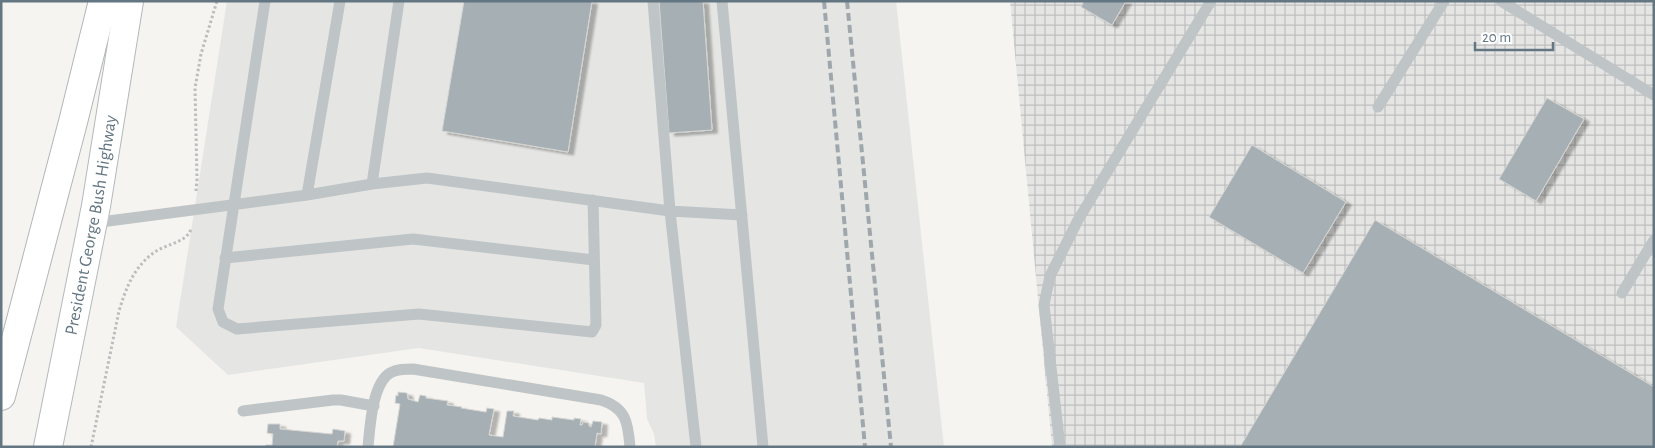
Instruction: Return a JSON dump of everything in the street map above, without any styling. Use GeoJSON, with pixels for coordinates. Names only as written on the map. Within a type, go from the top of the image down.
{"type":"FeatureCollection","features":[{"type":"Feature","properties":{"kind":"main road"},"geometry":{"type":"LineString","coordinates":[[1,396],[103,1]]}},
{"type":"Feature","properties":{"kind":"main road","name":"President George Bush Highway"},"geometry":{"type":"LineString","coordinates":[[48,447],[93,222],[129,1]]}},
{"type":"Feature","properties":{"kind":"lane"},"geometry":{"type":"LineString","coordinates":[[265,1],[232,204],[218,309],[223,322],[238,329],[420,314],[592,332],[596,325],[593,200]]}},
{"type":"Feature","properties":{"kind":"lane"},"geometry":{"type":"LineString","coordinates":[[307,195],[340,1]]}},
{"type":"Feature","properties":{"kind":"lane"},"geometry":{"type":"LineString","coordinates":[[372,184],[399,1]]}},
{"type":"Feature","properties":{"kind":"lane"},"geometry":{"type":"LineString","coordinates":[[653,1],[670,211],[696,447]]}},
{"type":"Feature","properties":{"kind":"lane"},"geometry":{"type":"LineString","coordinates":[[722,1],[763,447]]}},
{"type":"Feature","properties":{"kind":"lane"},"geometry":{"type":"LineString","coordinates":[[1060,447],[1044,305],[1050,276],[1078,220],[1211,1]]}},
{"type":"Feature","properties":{"kind":"lane"},"geometry":{"type":"LineString","coordinates":[[1378,107],[1444,1]]}},
{"type":"Feature","properties":{"kind":"lane"},"geometry":{"type":"LineString","coordinates":[[1501,1],[1654,95]]}},
{"type":"Feature","properties":{"kind":"lane"},"geometry":{"type":"LineString","coordinates":[[93,222],[427,178],[670,211],[742,215]]}},
{"type":"Feature","properties":{"kind":"lane"},"geometry":{"type":"LineString","coordinates":[[225,258],[413,239],[594,260]]}},
{"type":"Feature","properties":{"kind":"lane"},"geometry":{"type":"LineString","coordinates":[[1622,293],[1654,240]]}},
{"type":"Feature","properties":{"kind":"lane"},"geometry":{"type":"LineString","coordinates":[[368,447],[377,390],[383,379],[400,369],[413,369],[610,403],[625,417],[630,447]]}},
{"type":"Feature","properties":{"kind":"lane"},"geometry":{"type":"LineString","coordinates":[[243,411],[333,400],[374,406]]}},
{"type":"Feature","properties":{"kind":"shaded area"},"geometry":{"type":"Polygon","coordinates":[[[227,1],[896,1],[944,447],[656,447],[654,434],[647,419],[644,383],[419,348],[228,375],[176,327],[227,1]]]}},
{"type":"Feature","properties":{"kind":"shaded area"},"geometry":{"type":"Polygon","coordinates":[[[1010,1],[1654,1],[1654,447],[1052,447],[1010,1]]]}},
{"type":"Feature","properties":{"kind":"building"},"geometry":{"type":"Polygon","coordinates":[[[464,1],[592,1],[568,152],[442,131],[464,1]]]}},
{"type":"Feature","properties":{"kind":"building"},"geometry":{"type":"Polygon","coordinates":[[[659,1],[703,1],[712,130],[669,133],[659,1]]]}},
{"type":"Feature","properties":{"kind":"building"},"geometry":{"type":"Polygon","coordinates":[[[1084,1],[1126,1],[1112,25],[1081,7],[1084,1]]]}},
{"type":"Feature","properties":{"kind":"building"},"geometry":{"type":"Polygon","coordinates":[[[1547,98],[1584,119],[1536,201],[1499,179],[1547,98]]]}},
{"type":"Feature","properties":{"kind":"building"},"geometry":{"type":"Polygon","coordinates":[[[1252,145],[1346,202],[1303,273],[1209,217],[1252,145]]]}},
{"type":"Feature","properties":{"kind":"building"},"geometry":{"type":"Polygon","coordinates":[[[1375,220],[1654,387],[1654,447],[1240,447],[1375,220]]]}},
{"type":"Feature","properties":{"kind":"building"},"geometry":{"type":"Polygon","coordinates":[[[398,392],[407,393],[408,399],[418,402],[420,395],[426,396],[426,398],[448,401],[447,405],[461,408],[486,412],[487,408],[494,409],[489,435],[503,437],[507,411],[514,411],[513,416],[538,420],[539,418],[552,420],[552,417],[581,419],[580,425],[583,422],[589,423],[591,427],[593,421],[602,422],[601,434],[597,433],[595,447],[393,447],[400,404],[395,403],[398,392]]]}},
{"type":"Feature","properties":{"kind":"building"},"geometry":{"type":"Polygon","coordinates":[[[268,424],[280,424],[280,429],[332,434],[333,429],[345,431],[344,441],[338,441],[337,447],[265,447],[266,445],[272,445],[273,434],[267,433],[268,424]]]}},
{"type":"Feature","properties":{"kind":"railway"},"geometry":{"type":"LineString","coordinates":[[824,1],[865,447]]}},
{"type":"Feature","properties":{"kind":"railway"},"geometry":{"type":"LineString","coordinates":[[847,1],[891,447]]}}]}
